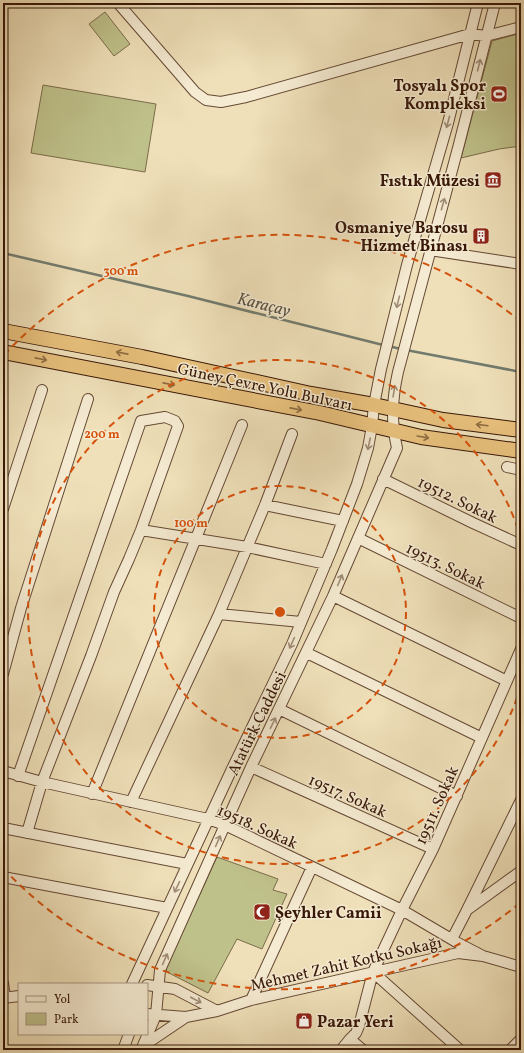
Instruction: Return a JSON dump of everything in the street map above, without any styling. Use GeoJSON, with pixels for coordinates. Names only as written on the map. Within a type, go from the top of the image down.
{"type":"FeatureCollection","features":[{"type":"Feature","properties":{"kind":"highway","name":"Güney Çevre Yolu Bulvarı"},"geometry":{"type":"LineString","coordinates":[[3,331],[142,357],[311,394],[374,405],[443,420],[521,430]]}},
{"type":"Feature","properties":{"kind":"highway","name":"Güney Çevre Yolu Bulvarı"},"geometry":{"type":"LineString","coordinates":[[3,352],[320,413],[393,431],[435,439],[521,451]]}},
{"type":"Feature","properties":{"kind":"street"},"geometry":{"type":"LineString","coordinates":[[118,3],[195,92],[206,100],[221,102],[246,97],[470,34],[486,36],[521,27]]}},
{"type":"Feature","properties":{"kind":"street","name":"Atatürk Caddesi"},"geometry":{"type":"LineString","coordinates":[[132,983],[301,622],[358,484],[368,448],[381,369],[407,264],[448,123],[478,3]]}},
{"type":"Feature","properties":{"kind":"street","name":"Atatürk Caddesi"},"geometry":{"type":"LineString","coordinates":[[148,1028],[158,986],[160,970],[251,767],[307,653],[333,596],[397,448],[393,431],[393,395],[398,372],[495,3]]}},
{"type":"Feature","properties":{"kind":"street"},"geometry":{"type":"LineString","coordinates":[[430,250],[521,264]]}},
{"type":"Feature","properties":{"kind":"street"},"geometry":{"type":"LineString","coordinates":[[3,509],[42,390]]}},
{"type":"Feature","properties":{"kind":"street"},"geometry":{"type":"LineString","coordinates":[[3,674],[21,608],[88,399]]}},
{"type":"Feature","properties":{"kind":"street"},"geometry":{"type":"LineString","coordinates":[[18,776],[141,421],[166,417],[175,421],[178,426],[141,530],[114,592],[92,656],[42,782],[27,833]]}},
{"type":"Feature","properties":{"kind":"street"},"geometry":{"type":"LineString","coordinates":[[92,794],[197,539],[242,425]]}},
{"type":"Feature","properties":{"kind":"street"},"geometry":{"type":"LineString","coordinates":[[132,802],[219,614],[265,506],[292,434]]}},
{"type":"Feature","properties":{"kind":"street"},"geometry":{"type":"LineString","coordinates":[[506,467],[521,470]]}},
{"type":"Feature","properties":{"kind":"street","name":"19512. Sokak"},"geometry":{"type":"LineString","coordinates":[[383,479],[521,545]]}},
{"type":"Feature","properties":{"kind":"street"},"geometry":{"type":"LineString","coordinates":[[265,506],[343,521]]}},
{"type":"Feature","properties":{"kind":"street"},"geometry":{"type":"LineString","coordinates":[[141,530],[247,547],[326,564]]}},
{"type":"Feature","properties":{"kind":"street","name":"19513. Sokak"},"geometry":{"type":"LineString","coordinates":[[358,538],[521,618]]}},
{"type":"Feature","properties":{"kind":"street"},"geometry":{"type":"LineString","coordinates":[[333,596],[507,681]]}},
{"type":"Feature","properties":{"kind":"street"},"geometry":{"type":"LineString","coordinates":[[219,614],[301,622]]}},
{"type":"Feature","properties":{"kind":"street","name":"19511. Sokak"},"geometry":{"type":"LineString","coordinates":[[341,1050],[356,1033],[373,972],[402,910],[433,850],[521,649]]}},
{"type":"Feature","properties":{"kind":"street"},"geometry":{"type":"LineString","coordinates":[[307,653],[482,738]]}},
{"type":"Feature","properties":{"kind":"street"},"geometry":{"type":"LineString","coordinates":[[280,709],[457,796]]}},
{"type":"Feature","properties":{"kind":"street","name":"19517. Sokak"},"geometry":{"type":"LineString","coordinates":[[251,767],[433,850]]}},
{"type":"Feature","properties":{"kind":"street","name":"19518. Sokak"},"geometry":{"type":"LineString","coordinates":[[3,771],[92,794],[208,819],[225,825],[402,910],[456,945]]}},
{"type":"Feature","properties":{"kind":"street"},"geometry":{"type":"LineString","coordinates":[[456,945],[467,910],[521,800]]}},
{"type":"Feature","properties":{"kind":"street"},"geometry":{"type":"LineString","coordinates":[[3,828],[187,864]]}},
{"type":"Feature","properties":{"kind":"street"},"geometry":{"type":"LineString","coordinates":[[251,1000],[312,867]]}},
{"type":"Feature","properties":{"kind":"street"},"geometry":{"type":"LineString","coordinates":[[467,910],[521,872]]}},
{"type":"Feature","properties":{"kind":"street"},"geometry":{"type":"LineString","coordinates":[[3,877],[167,908]]}},
{"type":"Feature","properties":{"kind":"street","name":"Mehmet Zahit Kotku Sokağı"},"geometry":{"type":"LineString","coordinates":[[186,1017],[217,1011],[251,1000],[373,972],[456,945],[483,956],[521,967]]}},
{"type":"Feature","properties":{"kind":"street"},"geometry":{"type":"LineString","coordinates":[[373,972],[460,1050]]}},
{"type":"Feature","properties":{"kind":"street"},"geometry":{"type":"LineString","coordinates":[[3,983],[4,998],[18,996]]}},
{"type":"Feature","properties":{"kind":"street"},"geometry":{"type":"LineString","coordinates":[[148,985],[175,989],[217,1011]]}},
{"type":"Feature","properties":{"kind":"street"},"geometry":{"type":"LineString","coordinates":[[152,1015],[186,1017]]}},
{"type":"Feature","properties":{"kind":"street"},"geometry":{"type":"LineString","coordinates":[[142,1048],[186,1017]]}},
{"type":"Feature","properties":{"kind":"street"},"geometry":{"type":"LineString","coordinates":[[123,1050],[129,1035]]}},
{"type":"Feature","properties":{"kind":"street","name":"Atatürk Caddesi"},"geometry":{"type":"LineString","coordinates":[[142,1048],[146,1035]]}},
{"type":"Feature","properties":{"kind":"street"},"geometry":{"type":"LineString","coordinates":[[350,1040],[363,1050]]}},
{"type":"Feature","properties":{"kind":"street"},"geometry":{"type":"LineString","coordinates":[[510,1050],[520,1040]]}},
{"type":"Feature","properties":{"kind":"green space"},"geometry":{"type":"Polygon","coordinates":[[[105,12],[130,44],[114,56],[89,24],[105,12]]]}},
{"type":"Feature","properties":{"kind":"green space","name":"Tosyalı Spor Kompleksi"},"geometry":{"type":"Polygon","coordinates":[[[521,33],[521,146],[499,149],[461,158],[492,41],[521,33]]]}},
{"type":"Feature","properties":{"kind":"green space"},"geometry":{"type":"Polygon","coordinates":[[[43,85],[156,104],[145,172],[31,153],[43,85]]]}},
{"type":"Feature","properties":{"kind":"green space"},"geometry":{"type":"Polygon","coordinates":[[[217,857],[278,879],[273,890],[287,894],[262,949],[237,939],[208,993],[167,972],[166,968],[217,857]]]}},
{"type":"Feature","properties":{"kind":"waterway","name":"Karaçay"},"geometry":{"type":"LineString","coordinates":[[3,253],[188,296],[383,345]]}},
{"type":"Feature","properties":{"kind":"waterway","name":"Karaçay"},"geometry":{"type":"LineString","coordinates":[[388,346],[401,349]]}},
{"type":"Feature","properties":{"kind":"waterway","name":"Karaçay"},"geometry":{"type":"LineString","coordinates":[[406,350],[521,372]]}},
{"type":"Feature","properties":{"kind":"place","name":"Tosyalı Spor Kompleksi"},"geometry":{"type":"Point","coordinates":[499,94]}},
{"type":"Feature","properties":{"kind":"place","name":"Fıstık Müzesi"},"geometry":{"type":"Point","coordinates":[493,180]}},
{"type":"Feature","properties":{"kind":"place","name":"Osmaniye Barosu Hizmet Binası"},"geometry":{"type":"Point","coordinates":[481,236]}},
{"type":"Feature","properties":{"kind":"place","name":"Şeyhler Camii"},"geometry":{"type":"Point","coordinates":[262,912]}},
{"type":"Feature","properties":{"kind":"place","name":"Pazar Yeri"},"geometry":{"type":"Point","coordinates":[304,1021]}}]}
